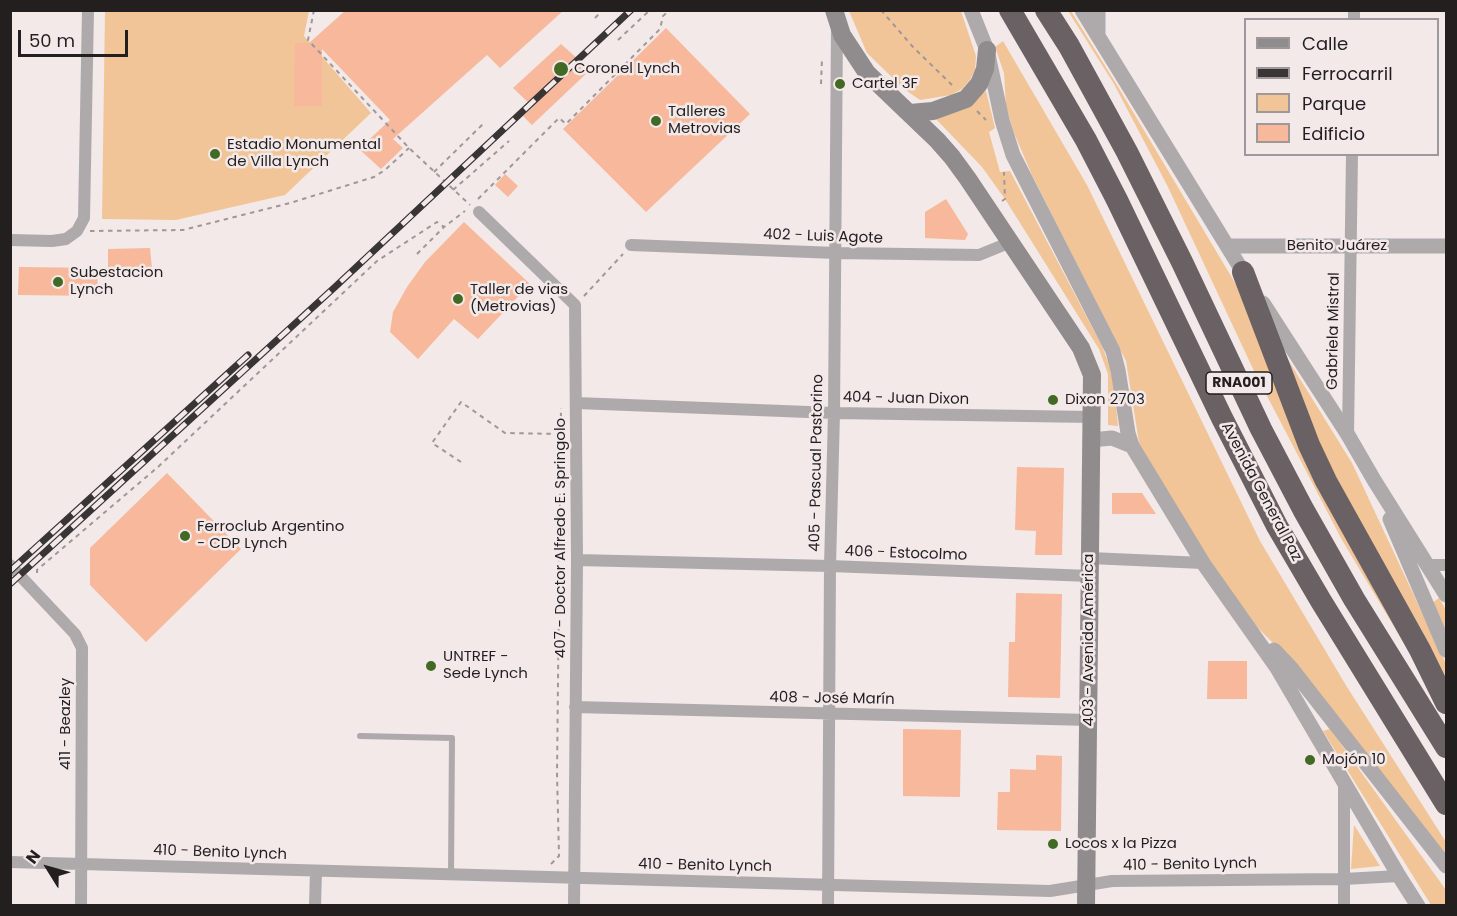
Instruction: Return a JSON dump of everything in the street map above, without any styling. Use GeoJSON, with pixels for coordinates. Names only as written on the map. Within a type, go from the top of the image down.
{"type":"FeatureCollection","features":[{"type":"Feature","properties":{"kind":"highway","name":"Avenida General Paz"},"geometry":{"type":"LineString","coordinates":[[1010,10],[1070,110],[1118,200],[1222,418],[1277,526],[1446,804]]}},
{"type":"Feature","properties":{"kind":"highway","name":"Avenida General Paz"},"geometry":{"type":"LineString","coordinates":[[1047,10],[1127,152],[1261,429],[1303,509],[1354,599],[1446,747]]}},
{"type":"Feature","properties":{"kind":"highway"},"geometry":{"type":"LineString","coordinates":[[1243,272],[1309,445],[1326,481],[1420,650],[1446,703]]}},
{"type":"Feature","properties":{"kind":"main road"},"geometry":{"type":"LineString","coordinates":[[835,16],[848,45],[867,73],[952,157],[1011,242]]}},
{"type":"Feature","properties":{"kind":"main road"},"geometry":{"type":"LineString","coordinates":[[910,113],[933,111],[966,99],[979,84],[985,69],[987,50]]}},
{"type":"Feature","properties":{"kind":"main road","name":"403 - Avenida América"},"geometry":{"type":"LineString","coordinates":[[1011,242],[1081,348],[1092,375],[1086,906]]}},
{"type":"Feature","properties":{"kind":"street"},"geometry":{"type":"LineString","coordinates":[[10,240],[66,239],[77,231],[84,218],[88,10]]}},
{"type":"Feature","properties":{"kind":"street"},"geometry":{"type":"LineString","coordinates":[[971,10],[987,50],[1002,120],[1013,155],[1113,351],[1132,446],[1203,563],[1277,668],[1418,906]]}},
{"type":"Feature","properties":{"kind":"street"},"geometry":{"type":"LineString","coordinates":[[1082,10],[1446,595]]}},
{"type":"Feature","properties":{"kind":"street"},"geometry":{"type":"LineString","coordinates":[[1098,10],[1098,35]]}},
{"type":"Feature","properties":{"kind":"street","name":"405 - Pascual Pastorino"},"geometry":{"type":"LineString","coordinates":[[828,906],[830,566],[836,253],[835,16]]}},
{"type":"Feature","properties":{"kind":"street","name":"Gabriela Mistral"},"geometry":{"type":"LineString","coordinates":[[1348,435],[1352,156]]}},
{"type":"Feature","properties":{"kind":"street"},"geometry":{"type":"LineString","coordinates":[[475,209],[575,305]]}},
{"type":"Feature","properties":{"kind":"street","name":"402 - Luis Agote"},"geometry":{"type":"LineString","coordinates":[[631,245],[836,253],[979,255],[1011,242]]}},
{"type":"Feature","properties":{"kind":"street","name":"Benito Juárez"},"geometry":{"type":"LineString","coordinates":[[1227,246],[1446,246]]}},
{"type":"Feature","properties":{"kind":"street","name":"407 - Doctor Alfredo E. Springolo"},"geometry":{"type":"LineString","coordinates":[[574,906],[577,560],[575,305]]}},
{"type":"Feature","properties":{"kind":"street","name":"404 - Juan Dixon"},"geometry":{"type":"LineString","coordinates":[[576,403],[834,413],[1092,417]]}},
{"type":"Feature","properties":{"kind":"street"},"geometry":{"type":"LineString","coordinates":[[1091,440],[1112,438],[1132,446]]}},
{"type":"Feature","properties":{"kind":"street"},"geometry":{"type":"LineString","coordinates":[[1374,480],[1446,650]]}},
{"type":"Feature","properties":{"kind":"street","name":"406 - Estocolmo"},"geometry":{"type":"LineString","coordinates":[[577,560],[830,566],[1090,567],[1203,563]]}},
{"type":"Feature","properties":{"kind":"street"},"geometry":{"type":"LineString","coordinates":[[1428,565],[1446,565]]}},
{"type":"Feature","properties":{"kind":"street","name":"411 - Beazley"},"geometry":{"type":"LineString","coordinates":[[12,567],[75,634],[81,648],[81,906]]}},
{"type":"Feature","properties":{"kind":"street"},"geometry":{"type":"LineString","coordinates":[[1234,609],[1292,669],[1446,866]]}},
{"type":"Feature","properties":{"kind":"street","name":"408 - José Marín"},"geometry":{"type":"LineString","coordinates":[[575,707],[1089,720]]}},
{"type":"Feature","properties":{"kind":"street"},"geometry":{"type":"LineString","coordinates":[[1344,782],[1344,906]]}},
{"type":"Feature","properties":{"kind":"street","name":"410 - Benito Lynch"},"geometry":{"type":"LineString","coordinates":[[10,862],[81,862],[316,871],[1050,891],[1112,881],[1344,879],[1399,876]]}},
{"type":"Feature","properties":{"kind":"street"},"geometry":{"type":"LineString","coordinates":[[315,906],[316,871]]}},
{"type":"Feature","properties":{"kind":"lane"},"geometry":{"type":"LineString","coordinates":[[360,736],[452,738],[451,875]]}},
{"type":"Feature","properties":{"kind":"path"},"geometry":{"type":"LineString","coordinates":[[314,10],[308,40],[409,148],[475,209]]}},
{"type":"Feature","properties":{"kind":"path"},"geometry":{"type":"LineString","coordinates":[[595,18],[603,10]]}},
{"type":"Feature","properties":{"kind":"path"},"geometry":{"type":"LineString","coordinates":[[618,40],[650,10]]}},
{"type":"Feature","properties":{"kind":"path"},"geometry":{"type":"LineString","coordinates":[[417,254],[444,227],[475,209],[559,118],[566,124],[660,29],[663,16],[670,10]]}},
{"type":"Feature","properties":{"kind":"path"},"geometry":{"type":"LineString","coordinates":[[881,10],[913,47],[966,99],[990,127]]}},
{"type":"Feature","properties":{"kind":"path"},"geometry":{"type":"LineString","coordinates":[[821,84],[822,54]]}},
{"type":"Feature","properties":{"kind":"path"},"geometry":{"type":"LineString","coordinates":[[434,172],[483,124]]}},
{"type":"Feature","properties":{"kind":"path"},"geometry":{"type":"LineString","coordinates":[[453,190],[508,141]]}},
{"type":"Feature","properties":{"kind":"path"},"geometry":{"type":"LineString","coordinates":[[77,231],[183,230],[210,224],[290,203],[374,177],[409,148]]}},
{"type":"Feature","properties":{"kind":"path"},"geometry":{"type":"LineString","coordinates":[[990,210],[1005,199],[1004,168]]}},
{"type":"Feature","properties":{"kind":"path"},"geometry":{"type":"LineString","coordinates":[[33,589],[38,570],[158,467],[378,261],[437,222],[444,227]]}},
{"type":"Feature","properties":{"kind":"path"},"geometry":{"type":"LineString","coordinates":[[575,305],[631,245]]}},
{"type":"Feature","properties":{"kind":"path"},"geometry":{"type":"LineString","coordinates":[[546,869],[558,856],[561,400]]}},
{"type":"Feature","properties":{"kind":"path"},"geometry":{"type":"LineString","coordinates":[[460,462],[432,443],[461,402],[505,433],[576,434]]}},
{"type":"Feature","properties":{"kind":"green space","name":"Estadio Monumental de Villa Lynch"},"geometry":{"type":"Polygon","coordinates":[[[105,11],[309,11],[304,36],[371,113],[285,195],[176,220],[102,219],[105,11]]]}},
{"type":"Feature","properties":{"kind":"green space"},"geometry":{"type":"Polygon","coordinates":[[[849,11],[961,11],[976,56],[975,70],[970,80],[962,89],[951,95],[920,100],[904,89],[867,53],[849,11]]]}},
{"type":"Feature","properties":{"kind":"green space"},"geometry":{"type":"Polygon","coordinates":[[[1068,11],[1071,11],[1117,85],[1250,308],[1411,655],[1342,540],[1254,371],[1168,187],[1114,84],[1068,11]]]}},
{"type":"Feature","properties":{"kind":"green space"},"geometry":{"type":"Polygon","coordinates":[[[1003,41],[1087,185],[1260,541],[1347,687],[1446,842],[1446,855],[1291,661],[1243,613],[1141,455],[1126,361],[1032,175],[1014,133],[1006,106],[1004,73],[995,47],[1003,41]]]}},
{"type":"Feature","properties":{"kind":"green space"},"geometry":{"type":"Polygon","coordinates":[[[986,91],[995,128],[989,132],[1000,172],[1010,171],[1102,346],[1113,375],[1118,426],[1108,425],[1108,374],[1099,349],[1005,199],[982,167],[935,118],[986,91]]]}},
{"type":"Feature","properties":{"kind":"green space"},"geometry":{"type":"Polygon","coordinates":[[[1287,358],[1352,463],[1446,664],[1446,684],[1307,430],[1287,358]]]}},
{"type":"Feature","properties":{"kind":"green space"},"geometry":{"type":"Polygon","coordinates":[[[1439,598],[1446,610],[1446,634],[1432,603],[1439,598]]]}},
{"type":"Feature","properties":{"kind":"green space"},"geometry":{"type":"Polygon","coordinates":[[[1330,729],[1446,890],[1446,905],[1431,905],[1323,731],[1330,729]]]}},
{"type":"Feature","properties":{"kind":"green space"},"geometry":{"type":"Polygon","coordinates":[[[1354,825],[1380,866],[1351,869],[1354,825]]]}},
{"type":"Feature","properties":{"kind":"building"},"geometry":{"type":"Polygon","coordinates":[[[346,10],[564,10],[500,68],[487,55],[393,139],[403,148],[381,169],[359,149],[390,120],[322,49],[322,106],[294,106],[295,43],[309,43],[346,10]]]}},
{"type":"Feature","properties":{"kind":"building","name":"Talleres Metrovias"},"geometry":{"type":"Polygon","coordinates":[[[666,28],[750,114],[646,212],[563,129],[666,28]]]}},
{"type":"Feature","properties":{"kind":"building"},"geometry":{"type":"Polygon","coordinates":[[[561,44],[590,70],[532,125],[523,116],[533,107],[513,88],[561,44]]]}},
{"type":"Feature","properties":{"kind":"building"},"geometry":{"type":"Polygon","coordinates":[[[505,174],[518,186],[508,197],[495,185],[505,174]]]}},
{"type":"Feature","properties":{"kind":"building"},"geometry":{"type":"Polygon","coordinates":[[[946,199],[968,234],[965,240],[925,238],[925,212],[946,199]]]}},
{"type":"Feature","properties":{"kind":"building","name":"Taller de vias (Metrovias)"},"geometry":{"type":"Polygon","coordinates":[[[464,222],[530,284],[478,339],[454,319],[418,359],[390,332],[393,312],[425,262],[464,222]]]}},
{"type":"Feature","properties":{"kind":"building"},"geometry":{"type":"Polygon","coordinates":[[[150,248],[152,269],[108,269],[108,249],[150,248]]]}},
{"type":"Feature","properties":{"kind":"building","name":"Subestacion Lynch"},"geometry":{"type":"Polygon","coordinates":[[[19,267],[97,268],[98,296],[18,295],[19,267]]]}},
{"type":"Feature","properties":{"kind":"building"},"geometry":{"type":"Polygon","coordinates":[[[1017,467],[1064,468],[1062,555],[1035,555],[1036,531],[1015,530],[1017,467]]]}},
{"type":"Feature","properties":{"kind":"building"},"geometry":{"type":"Polygon","coordinates":[[[167,473],[241,549],[146,642],[90,585],[90,548],[167,473]]]}},
{"type":"Feature","properties":{"kind":"building"},"geometry":{"type":"Polygon","coordinates":[[[1112,493],[1142,493],[1156,514],[1112,514],[1112,493]]]}},
{"type":"Feature","properties":{"kind":"building"},"geometry":{"type":"Polygon","coordinates":[[[1016,593],[1062,594],[1060,698],[1008,697],[1009,642],[1015,642],[1016,593]]]}},
{"type":"Feature","properties":{"kind":"building"},"geometry":{"type":"Polygon","coordinates":[[[1208,661],[1247,661],[1247,699],[1207,699],[1208,661]]]}},
{"type":"Feature","properties":{"kind":"building"},"geometry":{"type":"Polygon","coordinates":[[[903,729],[961,730],[960,797],[903,796],[903,729]]]}},
{"type":"Feature","properties":{"kind":"building"},"geometry":{"type":"Polygon","coordinates":[[[1036,755],[1062,756],[1061,831],[997,830],[998,792],[1010,792],[1010,769],[1036,770],[1036,755]]]}},
{"type":"Feature","properties":{"kind":"railway"},"geometry":{"type":"LineString","coordinates":[[10,584],[335,287],[631,10]]}},
{"type":"Feature","properties":{"kind":"railway"},"geometry":{"type":"LineString","coordinates":[[10,571],[248,355]]}},
{"type":"Feature","properties":{"kind":"place","name":"Coronel Lynch"},"geometry":{"type":"Point","coordinates":[561,69]}},
{"type":"Feature","properties":{"kind":"place","name":"Cartel 3F"},"geometry":{"type":"Point","coordinates":[840,84]}},
{"type":"Feature","properties":{"kind":"place","name":"Talleres Metrovias"},"geometry":{"type":"Point","coordinates":[656,121]}},
{"type":"Feature","properties":{"kind":"place","name":"Estadio Monumental de Villa Lynch"},"geometry":{"type":"Point","coordinates":[215,154]}},
{"type":"Feature","properties":{"kind":"place","name":"Subestacion Lynch"},"geometry":{"type":"Point","coordinates":[58,282]}},
{"type":"Feature","properties":{"kind":"place","name":"Taller de vias (Metrovias)"},"geometry":{"type":"Point","coordinates":[458,299]}},
{"type":"Feature","properties":{"kind":"place","name":"Dixon 2703"},"geometry":{"type":"Point","coordinates":[1053,400]}},
{"type":"Feature","properties":{"kind":"place","name":"Ferroclub Argentino - CDP Lynch"},"geometry":{"type":"Point","coordinates":[185,536]}},
{"type":"Feature","properties":{"kind":"place","name":"UNTREF - Sede Lynch"},"geometry":{"type":"Point","coordinates":[431,666]}},
{"type":"Feature","properties":{"kind":"place","name":"Mojón 10"},"geometry":{"type":"Point","coordinates":[1310,760]}},
{"type":"Feature","properties":{"kind":"place","name":"Locos x la Pizza"},"geometry":{"type":"Point","coordinates":[1053,844]}}]}
